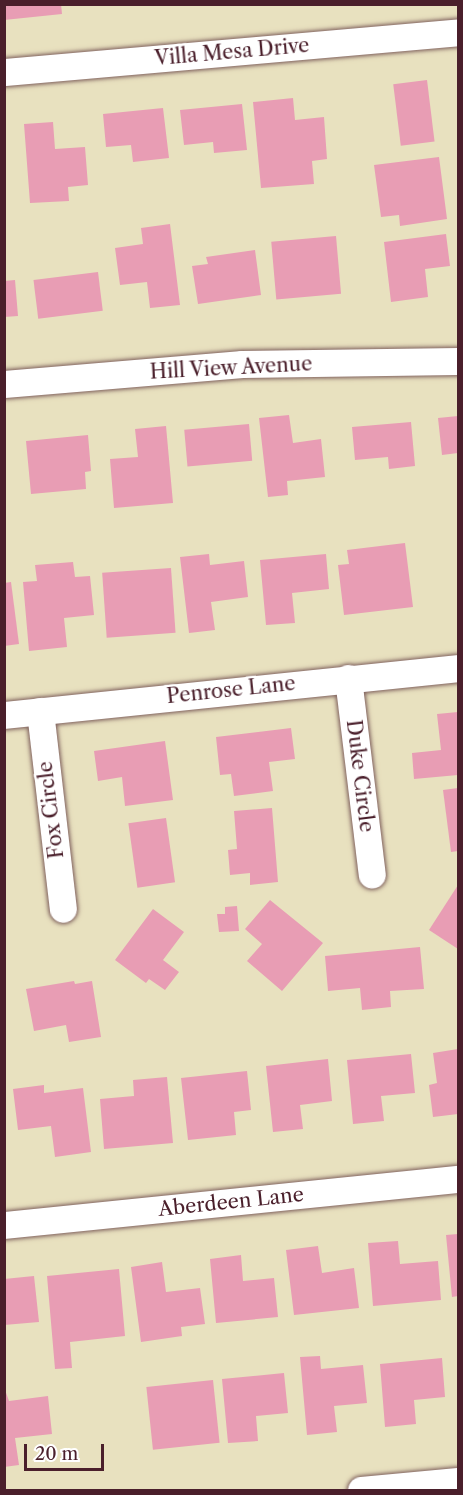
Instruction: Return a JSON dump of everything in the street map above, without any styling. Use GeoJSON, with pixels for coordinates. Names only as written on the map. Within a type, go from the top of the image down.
{"type":"FeatureCollection","features":[{"type":"Feature","properties":{"kind":"street","name":"Villa Mesa Drive"},"geometry":{"type":"LineString","coordinates":[[4,72],[459,32]]}},
{"type":"Feature","properties":{"kind":"street","name":"Hill View Avenue"},"geometry":{"type":"LineString","coordinates":[[4,384],[242,364],[459,361]]}},
{"type":"Feature","properties":{"kind":"street","name":"Penrose Lane"},"geometry":{"type":"LineString","coordinates":[[4,715],[459,668]]}},
{"type":"Feature","properties":{"kind":"street","name":"Duke Circle"},"geometry":{"type":"LineString","coordinates":[[348,678],[372,875]]}},
{"type":"Feature","properties":{"kind":"street","name":"Fox Circle"},"geometry":{"type":"LineString","coordinates":[[40,711],[63,909]]}},
{"type":"Feature","properties":{"kind":"street","name":"Aberdeen Lane"},"geometry":{"type":"LineString","coordinates":[[4,1225],[459,1179]]}},
{"type":"Feature","properties":{"kind":"street"},"geometry":{"type":"LineString","coordinates":[[361,1491],[459,1480]]}},
{"type":"Feature","properties":{"kind":"building"},"geometry":{"type":"Polygon","coordinates":[[[4,4],[61,4],[62,14],[4,20],[4,4]]]}},
{"type":"Feature","properties":{"kind":"building"},"geometry":{"type":"Polygon","coordinates":[[[427,80],[435,142],[401,146],[393,84],[427,80]]]}},
{"type":"Feature","properties":{"kind":"building"},"geometry":{"type":"Polygon","coordinates":[[[293,98],[295,120],[324,117],[327,159],[312,161],[314,184],[261,188],[253,102],[293,98]]]}},
{"type":"Feature","properties":{"kind":"building"},"geometry":{"type":"Polygon","coordinates":[[[242,104],[247,150],[214,153],[213,142],[184,145],[180,110],[242,104]]]}},
{"type":"Feature","properties":{"kind":"building"},"geometry":{"type":"Polygon","coordinates":[[[163,108],[169,158],[133,162],[131,145],[106,147],[103,114],[163,108]]]}},
{"type":"Feature","properties":{"kind":"building"},"geometry":{"type":"Polygon","coordinates":[[[53,122],[55,149],[85,147],[88,185],[68,187],[69,201],[30,203],[24,124],[53,122]]]}},
{"type":"Feature","properties":{"kind":"building"},"geometry":{"type":"Polygon","coordinates":[[[439,157],[447,219],[400,226],[399,215],[381,217],[374,165],[439,157]]]}},
{"type":"Feature","properties":{"kind":"building"},"geometry":{"type":"Polygon","coordinates":[[[170,224],[180,305],[150,308],[147,282],[120,285],[115,248],[143,244],[141,228],[170,224]]]}},
{"type":"Feature","properties":{"kind":"building"},"geometry":{"type":"Polygon","coordinates":[[[446,234],[450,266],[425,269],[428,297],[391,302],[384,242],[446,234]]]}},
{"type":"Feature","properties":{"kind":"building"},"geometry":{"type":"Polygon","coordinates":[[[336,236],[341,294],[276,299],[271,242],[336,236]]]}},
{"type":"Feature","properties":{"kind":"building"},"geometry":{"type":"Polygon","coordinates":[[[255,250],[261,295],[198,304],[192,266],[208,264],[206,257],[255,250]]]}},
{"type":"Feature","properties":{"kind":"building"},"geometry":{"type":"Polygon","coordinates":[[[98,272],[103,311],[38,319],[33,280],[98,272]]]}},
{"type":"Feature","properties":{"kind":"building"},"geometry":{"type":"Polygon","coordinates":[[[15,280],[18,316],[4,317],[4,281],[15,280]]]}},
{"type":"Feature","properties":{"kind":"building"},"geometry":{"type":"Polygon","coordinates":[[[289,415],[293,443],[321,439],[325,477],[287,481],[288,495],[268,497],[259,418],[289,415]]]}},
{"type":"Feature","properties":{"kind":"building"},"geometry":{"type":"Polygon","coordinates":[[[458,416],[458,453],[442,455],[438,418],[458,416]]]}},
{"type":"Feature","properties":{"kind":"building"},"geometry":{"type":"Polygon","coordinates":[[[411,422],[415,466],[389,469],[388,457],[355,460],[352,427],[411,422]]]}},
{"type":"Feature","properties":{"kind":"building"},"geometry":{"type":"Polygon","coordinates":[[[249,424],[252,461],[187,467],[184,430],[249,424]]]}},
{"type":"Feature","properties":{"kind":"building"},"geometry":{"type":"Polygon","coordinates":[[[166,426],[173,503],[114,508],[110,459],[138,457],[135,429],[166,426]]]}},
{"type":"Feature","properties":{"kind":"building"},"geometry":{"type":"Polygon","coordinates":[[[88,435],[91,471],[85,472],[86,489],[31,494],[26,441],[88,435]]]}},
{"type":"Feature","properties":{"kind":"building"},"geometry":{"type":"Polygon","coordinates":[[[405,543],[413,607],[344,615],[338,565],[349,564],[347,550],[405,543]]]}},
{"type":"Feature","properties":{"kind":"building"},"geometry":{"type":"Polygon","coordinates":[[[209,554],[210,565],[244,561],[248,597],[211,602],[215,630],[189,633],[180,557],[209,554]]]}},
{"type":"Feature","properties":{"kind":"building"},"geometry":{"type":"Polygon","coordinates":[[[326,554],[329,589],[292,593],[295,623],[266,625],[260,560],[326,554]]]}},
{"type":"Feature","properties":{"kind":"building"},"geometry":{"type":"Polygon","coordinates":[[[73,562],[75,577],[90,576],[94,615],[64,618],[67,647],[29,651],[23,582],[37,581],[35,565],[73,562]]]}},
{"type":"Feature","properties":{"kind":"building"},"geometry":{"type":"Polygon","coordinates":[[[171,568],[176,633],[107,638],[102,573],[171,568]]]}},
{"type":"Feature","properties":{"kind":"building"},"geometry":{"type":"Polygon","coordinates":[[[11,582],[19,644],[4,646],[4,583],[11,582]]]}},
{"type":"Feature","properties":{"kind":"building"},"geometry":{"type":"Polygon","coordinates":[[[458,712],[458,775],[414,779],[412,753],[441,750],[437,714],[458,712]]]}},
{"type":"Feature","properties":{"kind":"building"},"geometry":{"type":"Polygon","coordinates":[[[291,728],[295,759],[269,762],[273,791],[234,796],[231,774],[220,775],[216,737],[291,728]]]}},
{"type":"Feature","properties":{"kind":"building"},"geometry":{"type":"Polygon","coordinates":[[[165,741],[173,800],[125,806],[122,777],[98,781],[94,751],[165,741]]]}},
{"type":"Feature","properties":{"kind":"building"},"geometry":{"type":"Polygon","coordinates":[[[458,788],[458,851],[451,852],[443,790],[458,788]]]}},
{"type":"Feature","properties":{"kind":"building"},"geometry":{"type":"Polygon","coordinates":[[[272,808],[278,882],[250,885],[250,873],[230,875],[228,850],[237,849],[234,811],[272,808]]]}},
{"type":"Feature","properties":{"kind":"building"},"geometry":{"type":"Polygon","coordinates":[[[166,818],[175,882],[137,888],[128,823],[166,818]]]}},
{"type":"Feature","properties":{"kind":"building"},"geometry":{"type":"Polygon","coordinates":[[[458,885],[458,949],[429,930],[458,885]]]}},
{"type":"Feature","properties":{"kind":"building"},"geometry":{"type":"Polygon","coordinates":[[[270,900],[323,943],[282,991],[247,961],[262,944],[245,929],[270,900]]]}},
{"type":"Feature","properties":{"kind":"building"},"geometry":{"type":"Polygon","coordinates":[[[237,906],[239,931],[219,932],[217,914],[225,914],[225,907],[237,906]]]}},
{"type":"Feature","properties":{"kind":"building"},"geometry":{"type":"Polygon","coordinates":[[[153,909],[184,932],[163,960],[179,972],[165,990],[149,979],[146,983],[115,960],[153,909]]]}},
{"type":"Feature","properties":{"kind":"building"},"geometry":{"type":"Polygon","coordinates":[[[420,947],[424,989],[390,991],[391,1007],[362,1010],[360,988],[328,991],[325,956],[420,947]]]}},
{"type":"Feature","properties":{"kind":"building"},"geometry":{"type":"Polygon","coordinates":[[[74,981],[75,984],[92,981],[101,1037],[69,1042],[66,1025],[34,1031],[26,989],[74,981]]]}},
{"type":"Feature","properties":{"kind":"building"},"geometry":{"type":"Polygon","coordinates":[[[458,1049],[458,1114],[433,1117],[429,1085],[437,1083],[433,1053],[458,1049]]]}},
{"type":"Feature","properties":{"kind":"building"},"geometry":{"type":"Polygon","coordinates":[[[411,1054],[415,1093],[381,1096],[384,1121],[353,1124],[347,1060],[411,1054]]]}},
{"type":"Feature","properties":{"kind":"building"},"geometry":{"type":"Polygon","coordinates":[[[328,1059],[332,1101],[300,1105],[303,1129],[273,1132],[266,1066],[328,1059]]]}},
{"type":"Feature","properties":{"kind":"building"},"geometry":{"type":"Polygon","coordinates":[[[247,1071],[251,1110],[234,1112],[236,1135],[188,1140],[181,1078],[247,1071]]]}},
{"type":"Feature","properties":{"kind":"building"},"geometry":{"type":"Polygon","coordinates":[[[167,1077],[173,1143],[104,1149],[100,1099],[134,1096],[133,1080],[167,1077]]]}},
{"type":"Feature","properties":{"kind":"building"},"geometry":{"type":"Polygon","coordinates":[[[44,1085],[44,1093],[83,1088],[91,1152],[55,1157],[51,1126],[18,1130],[13,1089],[44,1085]]]}},
{"type":"Feature","properties":{"kind":"building"},"geometry":{"type":"Polygon","coordinates":[[[458,1234],[458,1296],[452,1297],[446,1235],[458,1234]]]}},
{"type":"Feature","properties":{"kind":"building"},"geometry":{"type":"Polygon","coordinates":[[[398,1241],[400,1264],[438,1261],[441,1300],[373,1306],[368,1243],[398,1241]]]}},
{"type":"Feature","properties":{"kind":"building"},"geometry":{"type":"Polygon","coordinates":[[[318,1246],[322,1273],[354,1268],[359,1308],[294,1315],[286,1250],[318,1246]]]}},
{"type":"Feature","properties":{"kind":"building"},"geometry":{"type":"Polygon","coordinates":[[[241,1255],[243,1281],[274,1278],[278,1317],[216,1323],[210,1259],[241,1255]]]}},
{"type":"Feature","properties":{"kind":"building"},"geometry":{"type":"Polygon","coordinates":[[[162,1262],[166,1292],[200,1288],[205,1324],[181,1327],[182,1336],[141,1342],[131,1267],[162,1262]]]}},
{"type":"Feature","properties":{"kind":"building"},"geometry":{"type":"Polygon","coordinates":[[[119,1269],[125,1336],[70,1342],[72,1368],[55,1369],[47,1276],[119,1269]]]}},
{"type":"Feature","properties":{"kind":"building"},"geometry":{"type":"Polygon","coordinates":[[[34,1276],[39,1322],[4,1325],[4,1279],[34,1276]]]}},
{"type":"Feature","properties":{"kind":"building"},"geometry":{"type":"Polygon","coordinates":[[[320,1356],[321,1369],[363,1365],[367,1403],[334,1406],[337,1432],[307,1435],[300,1357],[320,1356]]]}},
{"type":"Feature","properties":{"kind":"building"},"geometry":{"type":"Polygon","coordinates":[[[442,1358],[445,1397],[414,1400],[416,1424],[385,1427],[380,1364],[442,1358]]]}},
{"type":"Feature","properties":{"kind":"building"},"geometry":{"type":"Polygon","coordinates":[[[284,1373],[288,1413],[256,1416],[258,1441],[228,1443],[222,1379],[284,1373]]]}},
{"type":"Feature","properties":{"kind":"building"},"geometry":{"type":"Polygon","coordinates":[[[213,1380],[220,1443],[153,1450],[146,1387],[213,1380]]]}},
{"type":"Feature","properties":{"kind":"building"},"geometry":{"type":"Polygon","coordinates":[[[4,1387],[9,1401],[48,1396],[52,1434],[15,1438],[19,1465],[4,1467],[4,1387]]]}}]}
